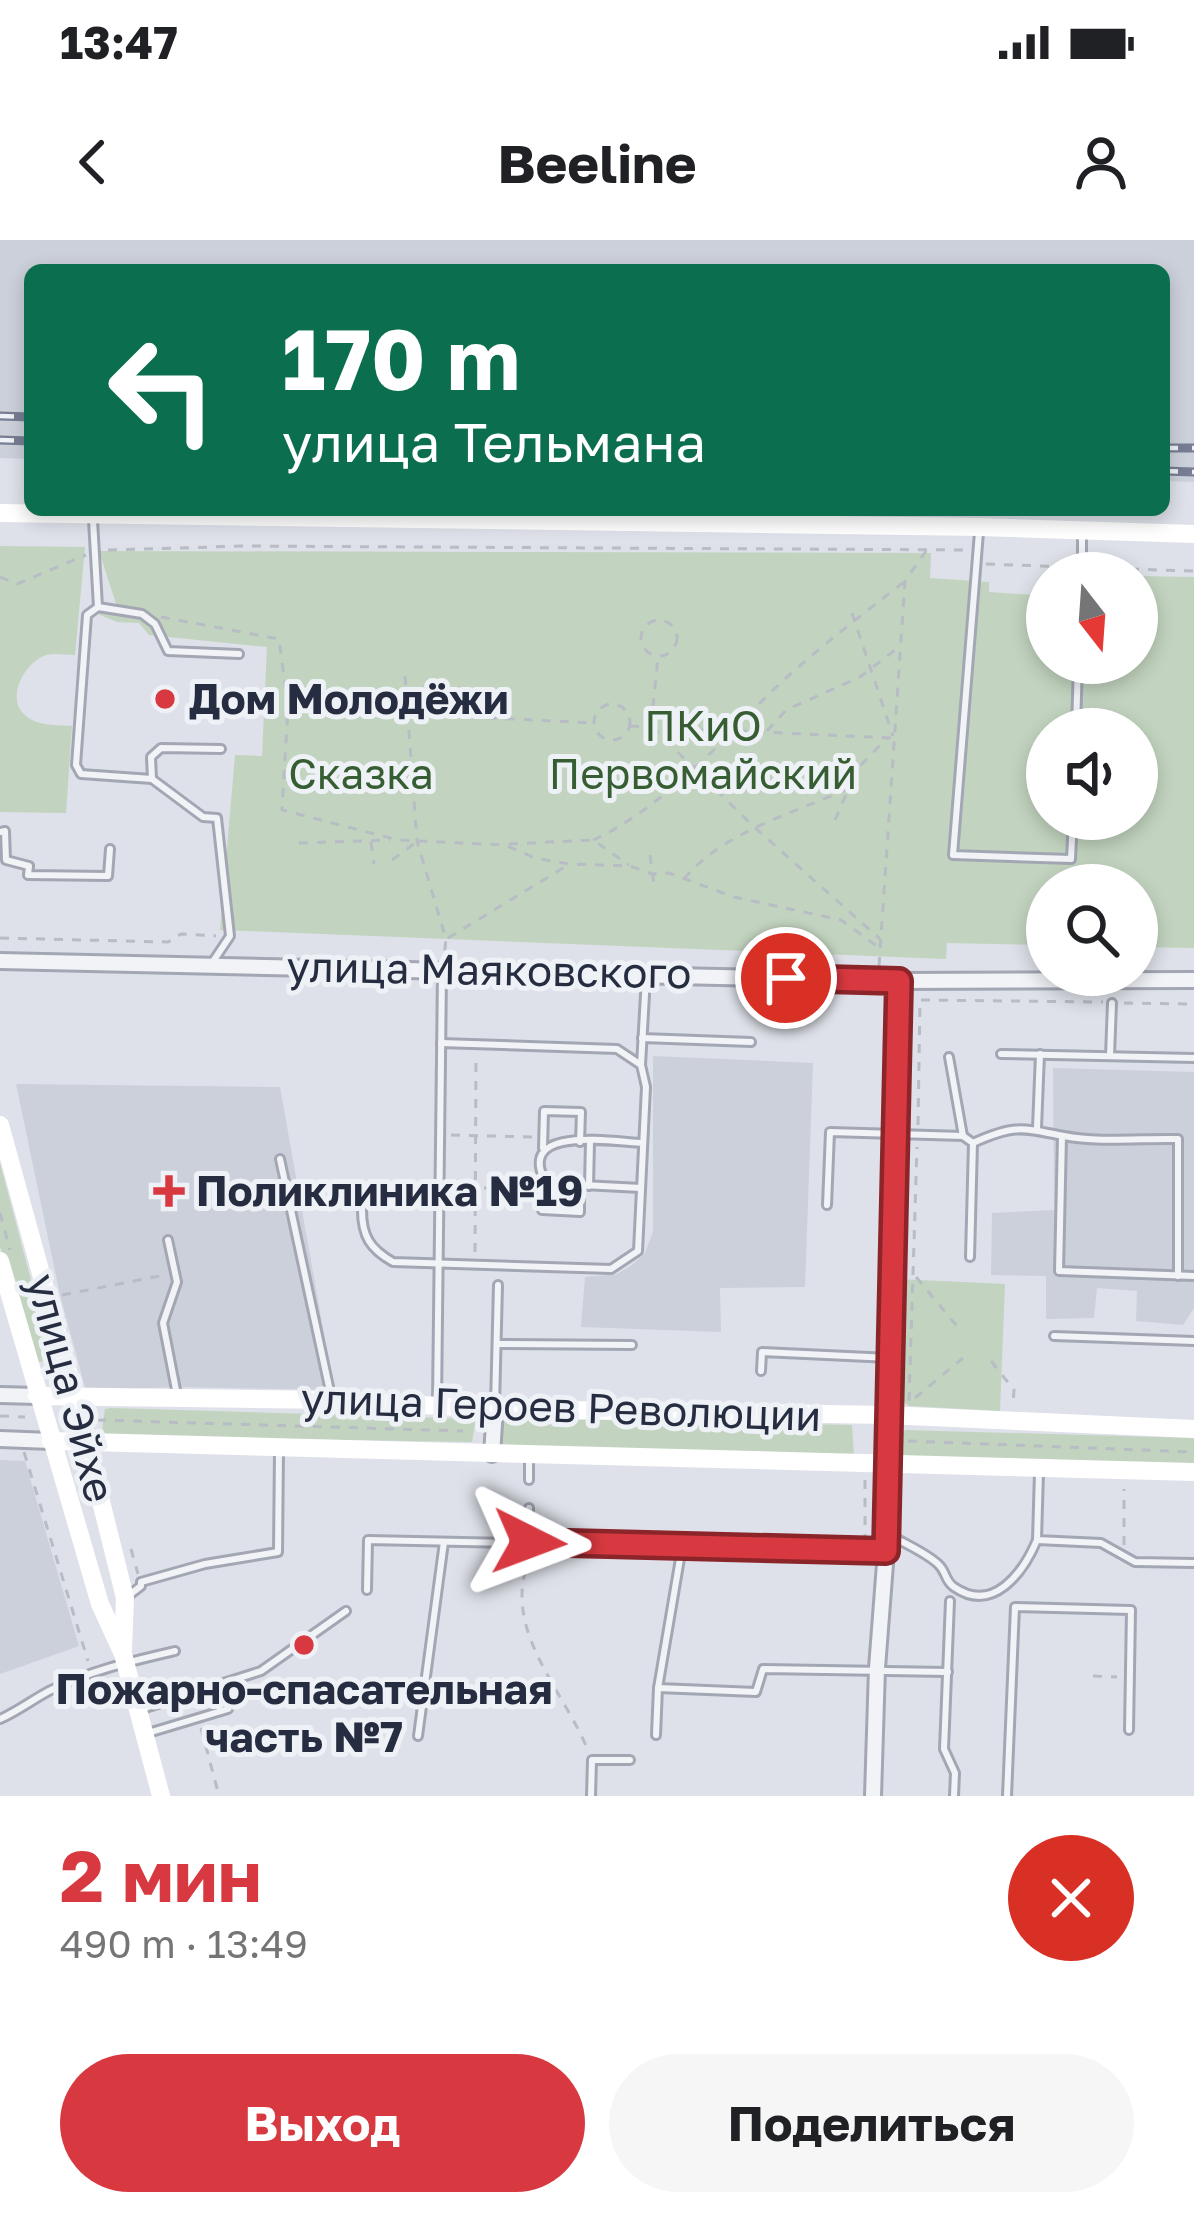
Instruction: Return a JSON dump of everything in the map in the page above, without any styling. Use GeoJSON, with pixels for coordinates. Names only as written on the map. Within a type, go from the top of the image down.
{"type":"FeatureCollection","features":[{"type":"Feature","properties":{"kind":"main road"},"geometry":{"type":"LineString","coordinates":[[70,516],[1194,534]]}},
{"type":"Feature","properties":{"kind":"main road","name":"улица Эйхе"},"geometry":{"type":"LineString","coordinates":[[0,1125],[125,1598],[125,1659]]}},
{"type":"Feature","properties":{"kind":"main road","name":"улица Эйхе"},"geometry":{"type":"LineString","coordinates":[[0,1261],[100,1604],[125,1659],[161,1796]]}},
{"type":"Feature","properties":{"kind":"main road","name":"улица Героев Революции"},"geometry":{"type":"LineString","coordinates":[[37,1396],[887,1415],[1194,1429]]}},
{"type":"Feature","properties":{"kind":"main road","name":"улица Героев Революции"},"geometry":{"type":"LineString","coordinates":[[51,1441],[1194,1472]]}},
{"type":"Feature","properties":{"kind":"street","name":"улица Маяковского"},"geometry":{"type":"LineString","coordinates":[[0,961],[899,981],[1194,980]]}},
{"type":"Feature","properties":{"kind":"street"},"geometry":{"type":"LineString","coordinates":[[873,1796],[886,1551],[899,981]]}},
{"type":"Feature","properties":{"kind":"street","name":"улица Героев Революции"},"geometry":{"type":"LineString","coordinates":[[0,1395],[37,1396]]}},
{"type":"Feature","properties":{"kind":"street"},"geometry":{"type":"LineString","coordinates":[[493,1454],[495,1409]]}},
{"type":"Feature","properties":{"kind":"street","name":"улица Героев Революции"},"geometry":{"type":"LineString","coordinates":[[0,1439],[51,1441]]}},
{"type":"Feature","properties":{"kind":"lane"},"geometry":{"type":"LineString","coordinates":[[93,517],[98,608]]}},
{"type":"Feature","properties":{"kind":"lane"},"geometry":{"type":"LineString","coordinates":[[979,527],[953,855],[1071,859],[1071,840]]}},
{"type":"Feature","properties":{"kind":"lane"},"geometry":{"type":"LineString","coordinates":[[1082,531],[1082,552]]}},
{"type":"Feature","properties":{"kind":"lane"},"geometry":{"type":"LineString","coordinates":[[212,963],[230,936],[217,818],[203,817],[152,779],[94,777],[81,774],[76,765],[87,615],[98,608],[142,614],[155,624],[168,651],[239,654]]}},
{"type":"Feature","properties":{"kind":"lane"},"geometry":{"type":"LineString","coordinates":[[152,779],[151,758],[161,748],[221,749]]}},
{"type":"Feature","properties":{"kind":"lane"},"geometry":{"type":"LineString","coordinates":[[0,832],[5,831],[6,860],[29,866],[28,875],[108,876],[110,849]]}},
{"type":"Feature","properties":{"kind":"lane"},"geometry":{"type":"LineString","coordinates":[[437,1407],[442,968]]}},
{"type":"Feature","properties":{"kind":"lane"},"geometry":{"type":"LineString","coordinates":[[362,1210],[362,1231],[376,1252],[393,1262],[610,1269],[622,1265],[638,1251],[646,974]]}},
{"type":"Feature","properties":{"kind":"lane"},"geometry":{"type":"LineString","coordinates":[[1110,1056],[1112,1003]]}},
{"type":"Feature","properties":{"kind":"lane"},"geometry":{"type":"LineString","coordinates":[[642,1038],[751,1042]]}},
{"type":"Feature","properties":{"kind":"lane"},"geometry":{"type":"LineString","coordinates":[[441,1043],[616,1049],[640,1065]]}},
{"type":"Feature","properties":{"kind":"lane"},"geometry":{"type":"LineString","coordinates":[[1000,1054],[1194,1058]]}},
{"type":"Feature","properties":{"kind":"lane"},"geometry":{"type":"LineString","coordinates":[[1037,1128],[1040,1054]]}},
{"type":"Feature","properties":{"kind":"lane"},"geometry":{"type":"LineString","coordinates":[[949,1057],[963,1136]]}},
{"type":"Feature","properties":{"kind":"lane"},"geometry":{"type":"LineString","coordinates":[[544,1111],[581,1112],[585,1142],[580,1212],[542,1210],[539,1165],[544,1111]]}},
{"type":"Feature","properties":{"kind":"lane"},"geometry":{"type":"LineString","coordinates":[[973,1143],[1007,1130],[1037,1128],[1062,1136],[1178,1139],[1178,1276]]}},
{"type":"Feature","properties":{"kind":"lane"},"geometry":{"type":"LineString","coordinates":[[827,1205],[830,1132],[963,1136],[973,1143]]}},
{"type":"Feature","properties":{"kind":"lane"},"geometry":{"type":"LineString","coordinates":[[1062,1136],[1059,1270],[1194,1276]]}},
{"type":"Feature","properties":{"kind":"lane"},"geometry":{"type":"LineString","coordinates":[[543,1152],[559,1141],[643,1143]]}},
{"type":"Feature","properties":{"kind":"lane"},"geometry":{"type":"LineString","coordinates":[[970,1257],[973,1143]]}},
{"type":"Feature","properties":{"kind":"lane"},"geometry":{"type":"LineString","coordinates":[[280,1159],[332,1400]]}},
{"type":"Feature","properties":{"kind":"lane"},"geometry":{"type":"LineString","coordinates":[[542,1177],[560,1190],[641,1188]]}},
{"type":"Feature","properties":{"kind":"lane"},"geometry":{"type":"LineString","coordinates":[[168,1240],[177,1282],[164,1323],[177,1398]]}},
{"type":"Feature","properties":{"kind":"lane"},"geometry":{"type":"LineString","coordinates":[[495,1409],[498,1285]]}},
{"type":"Feature","properties":{"kind":"lane"},"geometry":{"type":"LineString","coordinates":[[1054,1336],[1194,1341]]}},
{"type":"Feature","properties":{"kind":"lane"},"geometry":{"type":"LineString","coordinates":[[497,1344],[632,1345]]}},
{"type":"Feature","properties":{"kind":"lane"},"geometry":{"type":"LineString","coordinates":[[761,1371],[762,1352],[890,1358]]}},
{"type":"Feature","properties":{"kind":"lane"},"geometry":{"type":"LineString","coordinates":[[125,1598],[141,1582],[205,1564],[278,1552],[280,1448]]}},
{"type":"Feature","properties":{"kind":"lane"},"geometry":{"type":"LineString","coordinates":[[530,1456],[530,1480]]}},
{"type":"Feature","properties":{"kind":"lane"},"geometry":{"type":"LineString","coordinates":[[886,1533],[938,1564],[957,1589],[979,1597],[996,1593],[1011,1583],[1037,1540],[1039,1468]]}},
{"type":"Feature","properties":{"kind":"lane"},"geometry":{"type":"LineString","coordinates":[[529,1508],[532,1543]]}},
{"type":"Feature","properties":{"kind":"lane"},"geometry":{"type":"LineString","coordinates":[[367,1590],[368,1540],[886,1551]]}},
{"type":"Feature","properties":{"kind":"lane"},"geometry":{"type":"LineString","coordinates":[[1037,1540],[1101,1543],[1135,1562],[1194,1563]]}},
{"type":"Feature","properties":{"kind":"lane"},"geometry":{"type":"LineString","coordinates":[[418,1736],[445,1542]]}},
{"type":"Feature","properties":{"kind":"lane"},"geometry":{"type":"LineString","coordinates":[[656,1735],[658,1688],[682,1547]]}},
{"type":"Feature","properties":{"kind":"lane"},"geometry":{"type":"LineString","coordinates":[[950,1601],[944,1749],[955,1773],[954,1796]]}},
{"type":"Feature","properties":{"kind":"lane"},"geometry":{"type":"LineString","coordinates":[[1007,1796],[1015,1607],[1131,1610],[1129,1730]]}},
{"type":"Feature","properties":{"kind":"lane"},"geometry":{"type":"LineString","coordinates":[[138,1710],[261,1672],[346,1611]]}},
{"type":"Feature","properties":{"kind":"lane"},"geometry":{"type":"LineString","coordinates":[[0,1719],[30,1706],[44,1693],[125,1659],[175,1651]]}},
{"type":"Feature","properties":{"kind":"lane"},"geometry":{"type":"LineString","coordinates":[[658,1688],[756,1692],[764,1669],[948,1672]]}},
{"type":"Feature","properties":{"kind":"lane"},"geometry":{"type":"LineString","coordinates":[[145,1734],[228,1709]]}},
{"type":"Feature","properties":{"kind":"lane"},"geometry":{"type":"LineString","coordinates":[[591,1796],[592,1760],[630,1760]]}},
{"type":"Feature","properties":{"kind":"path"},"geometry":{"type":"LineString","coordinates":[[0,577],[17,584],[94,552],[246,546],[979,551]]}},
{"type":"Feature","properties":{"kind":"path"},"geometry":{"type":"LineString","coordinates":[[142,614],[279,639],[289,707],[282,810],[416,842],[505,845],[593,840],[621,827],[736,731],[853,615],[905,581],[927,550]]}},
{"type":"Feature","properties":{"kind":"path"},"geometry":{"type":"LineString","coordinates":[[878,980],[905,581]]}},
{"type":"Feature","properties":{"kind":"path"},"geometry":{"type":"LineString","coordinates":[[853,615],[892,738]]}},
{"type":"Feature","properties":{"kind":"path"},"geometry":{"type":"LineString","coordinates":[[662,620],[676,631],[677,642],[671,652],[658,656],[645,649],[642,638],[646,626],[662,620]]}},
{"type":"Feature","properties":{"kind":"path"},"geometry":{"type":"LineString","coordinates":[[766,732],[786,710],[870,669],[901,646]]}},
{"type":"Feature","properties":{"kind":"path"},"geometry":{"type":"LineString","coordinates":[[651,727],[658,656]]}},
{"type":"Feature","properties":{"kind":"path"},"geometry":{"type":"LineString","coordinates":[[406,676],[416,842],[446,939],[442,968]]}},
{"type":"Feature","properties":{"kind":"path"},"geometry":{"type":"LineString","coordinates":[[610,704],[626,710],[630,726],[619,740],[608,740],[593,723],[596,712],[610,704]]}},
{"type":"Feature","properties":{"kind":"path"},"geometry":{"type":"LineString","coordinates":[[289,707],[593,723]]}},
{"type":"Feature","properties":{"kind":"path"},"geometry":{"type":"LineString","coordinates":[[630,726],[892,738]]}},
{"type":"Feature","properties":{"kind":"path"},"geometry":{"type":"LineString","coordinates":[[651,727],[881,940]]}},
{"type":"Feature","properties":{"kind":"path"},"geometry":{"type":"LineString","coordinates":[[836,820],[860,766],[892,738]]}},
{"type":"Feature","properties":{"kind":"path"},"geometry":{"type":"LineString","coordinates":[[683,880],[702,858],[755,828],[849,788]]}},
{"type":"Feature","properties":{"kind":"path"},"geometry":{"type":"LineString","coordinates":[[299,843],[398,839]]}},
{"type":"Feature","properties":{"kind":"path"},"geometry":{"type":"LineString","coordinates":[[593,840],[630,866],[652,874],[669,873],[734,897],[841,920],[880,949]]}},
{"type":"Feature","properties":{"kind":"path"},"geometry":{"type":"LineString","coordinates":[[371,841],[374,864]]}},
{"type":"Feature","properties":{"kind":"path"},"geometry":{"type":"LineString","coordinates":[[392,860],[416,842]]}},
{"type":"Feature","properties":{"kind":"path"},"geometry":{"type":"LineString","coordinates":[[505,845],[535,858],[569,864],[630,866]]}},
{"type":"Feature","properties":{"kind":"path"},"geometry":{"type":"LineString","coordinates":[[650,856],[654,884]]}},
{"type":"Feature","properties":{"kind":"path"},"geometry":{"type":"LineString","coordinates":[[446,939],[569,864]]}},
{"type":"Feature","properties":{"kind":"path"},"geometry":{"type":"LineString","coordinates":[[0,938],[168,942],[181,934],[230,936]]}},
{"type":"Feature","properties":{"kind":"path"},"geometry":{"type":"LineString","coordinates":[[963,1358],[909,1402],[920,1000],[1194,1004]]}},
{"type":"Feature","properties":{"kind":"path"},"geometry":{"type":"LineString","coordinates":[[475,1265],[476,1044]]}},
{"type":"Feature","properties":{"kind":"path"},"geometry":{"type":"LineString","coordinates":[[445,1135],[537,1137]]}},
{"type":"Feature","properties":{"kind":"path"},"geometry":{"type":"LineString","coordinates":[[446,1188],[536,1188]]}},
{"type":"Feature","properties":{"kind":"path"},"geometry":{"type":"LineString","coordinates":[[54,1297],[175,1273]]}},
{"type":"Feature","properties":{"kind":"path"},"geometry":{"type":"LineString","coordinates":[[915,1275],[961,1331]]}},
{"type":"Feature","properties":{"kind":"path"},"geometry":{"type":"LineString","coordinates":[[991,1361],[1014,1390],[1013,1407]]}},
{"type":"Feature","properties":{"kind":"path"},"geometry":{"type":"LineString","coordinates":[[0,1416],[25,1417]]}},
{"type":"Feature","properties":{"kind":"path"},"geometry":{"type":"LineString","coordinates":[[909,1417],[908,1441],[1194,1452]]}},
{"type":"Feature","properties":{"kind":"path"},"geometry":{"type":"LineString","coordinates":[[95,1420],[463,1431]]}},
{"type":"Feature","properties":{"kind":"path"},"geometry":{"type":"LineString","coordinates":[[32,1451],[24,1451],[92,1673]]}},
{"type":"Feature","properties":{"kind":"path"},"geometry":{"type":"LineString","coordinates":[[1124,1481],[1124,1556]]}},
{"type":"Feature","properties":{"kind":"path"},"geometry":{"type":"LineString","coordinates":[[532,1543],[520,1577],[522,1616],[529,1639],[579,1726],[592,1760]]}},
{"type":"Feature","properties":{"kind":"path"},"geometry":{"type":"LineString","coordinates":[[1093,1676],[1131,1677]]}},
{"type":"Feature","properties":{"kind":"path"},"geometry":{"type":"LineString","coordinates":[[198,1718],[219,1796]]}},
{"type":"Feature","properties":{"kind":"shaded area"},"geometry":{"type":"Polygon","coordinates":[[[0,240],[1194,240],[1194,482],[1170,481],[1170,264],[24,264],[24,459],[0,458],[0,240]]]}},
{"type":"Feature","properties":{"kind":"shaded area"},"geometry":{"type":"Polygon","coordinates":[[[653,1056],[813,1063],[805,1287],[720,1288],[721,1332],[581,1327],[585,1277],[617,1274],[632,1265],[645,1253],[653,1232],[653,1056]]]}},
{"type":"Feature","properties":{"kind":"shaded area"},"geometry":{"type":"Polygon","coordinates":[[[1053,1068],[1194,1072],[1194,1308],[1183,1325],[1136,1321],[1137,1291],[1097,1288],[1094,1318],[1046,1319],[1046,1276],[991,1275],[992,1213],[1054,1210],[1053,1068]]]}},
{"type":"Feature","properties":{"kind":"shaded area","name":"Поликлиника №19"},"geometry":{"type":"Polygon","coordinates":[[[16,1084],[280,1087],[334,1390],[175,1387],[86,1391],[60,1295],[16,1084]]]}},
{"type":"Feature","properties":{"kind":"shaded area"},"geometry":{"type":"Polygon","coordinates":[[[0,1460],[25,1461],[79,1646],[0,1674],[0,1460]]]}},
{"type":"Feature","properties":{"kind":"green space"},"geometry":{"type":"Polygon","coordinates":[[[0,546],[85,547],[75,655],[49,654],[38,659],[17,691],[26,716],[72,726],[66,813],[0,812],[0,546]]]}},
{"type":"Feature","properties":{"kind":"green space","name":"ПКиО Первомайский"},"geometry":{"type":"Polygon","coordinates":[[[99,551],[931,553],[930,578],[989,582],[989,592],[1026,595],[1026,684],[1158,684],[1158,576],[1194,577],[1194,948],[1158,947],[1158,864],[1026,864],[1026,945],[947,943],[946,959],[220,930],[235,755],[262,756],[267,647],[149,635],[139,623],[117,622],[98,614],[117,607],[99,551]]]}},
{"type":"Feature","properties":{"kind":"green space"},"geometry":{"type":"Polygon","coordinates":[[[0,1163],[50,1352],[36,1363],[0,1246],[0,1163]]]}},
{"type":"Feature","properties":{"kind":"green space"},"geometry":{"type":"Polygon","coordinates":[[[898,1279],[1005,1284],[1000,1411],[909,1406],[893,1393],[898,1279]]]}},
{"type":"Feature","properties":{"kind":"green space"},"geometry":{"type":"Polygon","coordinates":[[[105,1409],[476,1419],[472,1442],[110,1436],[102,1431],[105,1409]]]}},
{"type":"Feature","properties":{"kind":"green space"},"geometry":{"type":"Polygon","coordinates":[[[505,1418],[852,1425],[854,1457],[503,1448],[498,1437],[505,1418]]]}},
{"type":"Feature","properties":{"kind":"green space"},"geometry":{"type":"Polygon","coordinates":[[[905,1430],[1194,1438],[1194,1468],[904,1457],[898,1442],[905,1430]]]}},
{"type":"Feature","properties":{"kind":"railway"},"geometry":{"type":"LineString","coordinates":[[0,416],[24,417]]}},
{"type":"Feature","properties":{"kind":"railway"},"geometry":{"type":"LineString","coordinates":[[0,440],[24,441]]}},
{"type":"Feature","properties":{"kind":"railway"},"geometry":{"type":"LineString","coordinates":[[1170,448],[1194,448]]}},
{"type":"Feature","properties":{"kind":"railway"},"geometry":{"type":"LineString","coordinates":[[1170,471],[1194,472]]}},
{"type":"Feature","properties":{"kind":"place","name":"Дом Молодёжи"},"geometry":{"type":"Point","coordinates":[165,699]}},
{"type":"Feature","properties":{"kind":"place","name":"Поликлиника №19"},"geometry":{"type":"Point","coordinates":[169,1191]}},
{"type":"Feature","properties":{"kind":"place","name":"Пожарно-спасательная часть №7"},"geometry":{"type":"Point","coordinates":[304,1645]}},
{"type":"Feature","properties":{"kind":"route"},"geometry":{"type":"LineString","coordinates":[[529,1542],[886,1551],[899,981],[786,978]]}},
{"type":"Feature","properties":{"kind":"park label","name":"Сказка"},"geometry":{"type":"Point","coordinates":[361,774]}}]}
